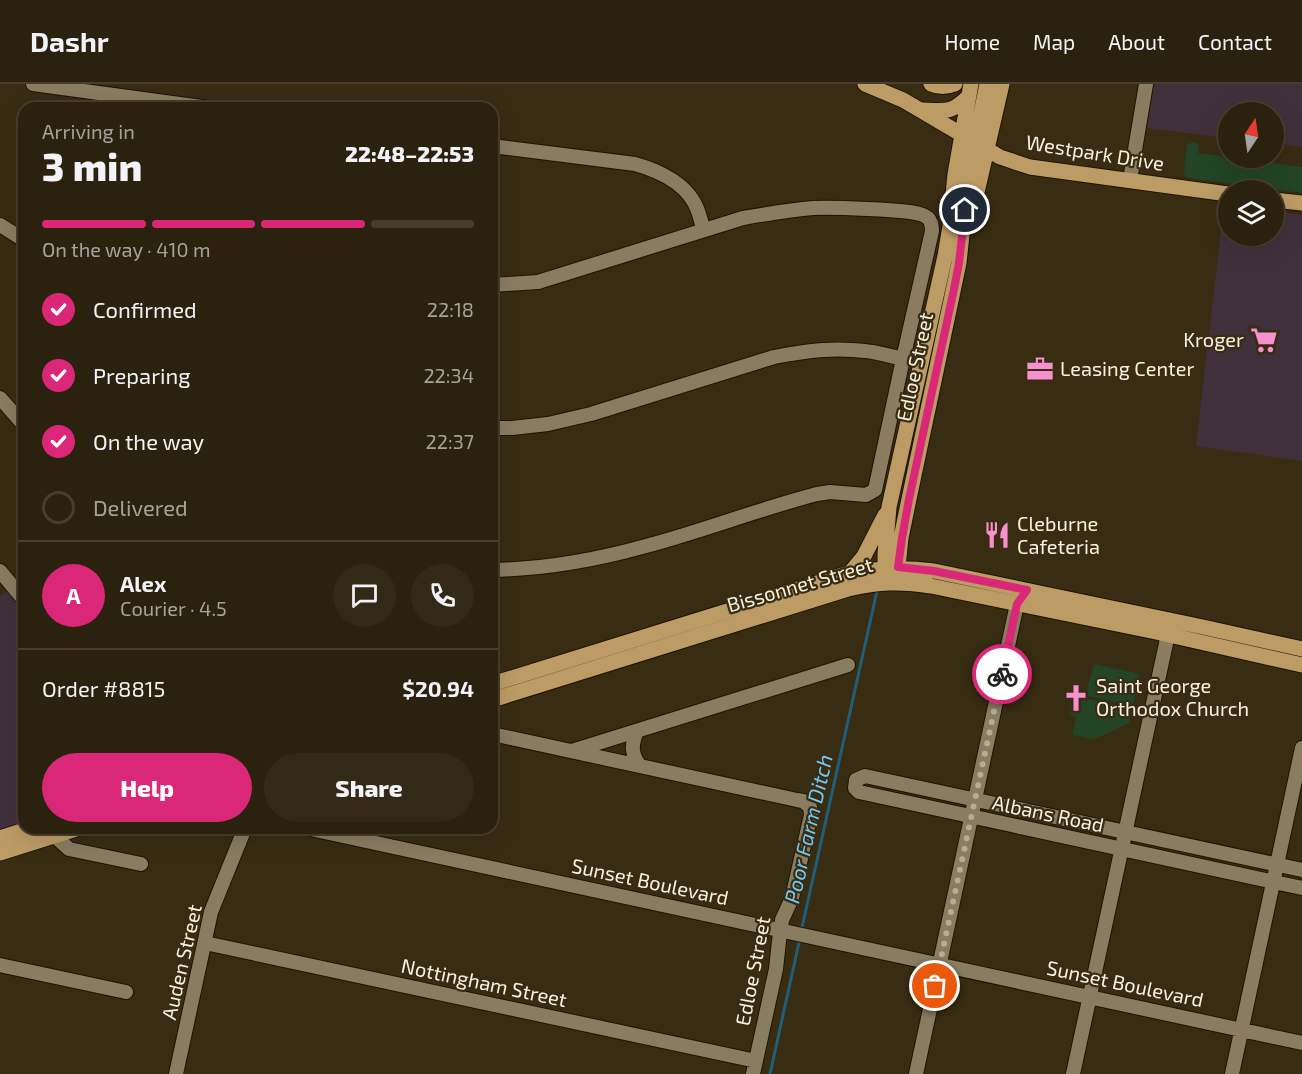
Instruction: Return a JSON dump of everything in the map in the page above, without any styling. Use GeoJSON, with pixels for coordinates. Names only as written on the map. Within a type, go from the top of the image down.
{"type":"FeatureCollection","features":[{"type":"Feature","properties":{"kind":"main road","name":"Westpark Drive"},"geometry":{"type":"LineString","coordinates":[[865,84],[903,100],[1000,157],[1030,167],[1218,193]]}},
{"type":"Feature","properties":{"kind":"main road"},"geometry":{"type":"LineString","coordinates":[[931,84],[950,86],[955,84]]}},
{"type":"Feature","properties":{"kind":"main road","name":"Edloe Street"},"geometry":{"type":"LineString","coordinates":[[890,572],[889,507],[945,256],[955,174],[975,142],[987,84]]}},
{"type":"Feature","properties":{"kind":"main road"},"geometry":{"type":"LineString","coordinates":[[975,142],[1002,84]]}},
{"type":"Feature","properties":{"kind":"main road"},"geometry":{"type":"LineString","coordinates":[[920,110],[953,109],[959,106],[970,90]]}},
{"type":"Feature","properties":{"kind":"main road","name":"Edloe Street"},"geometry":{"type":"LineString","coordinates":[[890,572],[902,538],[959,263],[971,222],[975,142],[970,90]]}},
{"type":"Feature","properties":{"kind":"main road"},"geometry":{"type":"LineString","coordinates":[[1284,201],[1302,203]]}},
{"type":"Feature","properties":{"kind":"main road"},"geometry":{"type":"LineString","coordinates":[[922,358],[938,362]]}},
{"type":"Feature","properties":{"kind":"main road","name":"Edloe Street"},"geometry":{"type":"LineString","coordinates":[[850,573],[864,556],[889,507]]}},
{"type":"Feature","properties":{"kind":"main road","name":"Bissonnet Street"},"geometry":{"type":"LineString","coordinates":[[498,698],[850,573],[934,571],[1027,590],[1302,665]]}},
{"type":"Feature","properties":{"kind":"main road","name":"Bissonnet Street"},"geometry":{"type":"LineString","coordinates":[[890,572],[912,583],[1017,604],[1302,649]]}},
{"type":"Feature","properties":{"kind":"main road","name":"Bissonnet Street"},"geometry":{"type":"LineString","coordinates":[[498,682],[868,584],[890,572]]}},
{"type":"Feature","properties":{"kind":"main road"},"geometry":{"type":"LineString","coordinates":[[0,838],[18,832]]}},
{"type":"Feature","properties":{"kind":"main road"},"geometry":{"type":"LineString","coordinates":[[0,853],[45,834]]}},
{"type":"Feature","properties":{"kind":"street"},"geometry":{"type":"LineString","coordinates":[[33,84],[165,102]]}},
{"type":"Feature","properties":{"kind":"street"},"geometry":{"type":"LineString","coordinates":[[1130,180],[1146,84]]}},
{"type":"Feature","properties":{"kind":"street"},"geometry":{"type":"LineString","coordinates":[[498,147],[635,164],[655,170],[671,179],[692,199],[698,210],[703,230],[538,282],[498,285]]}},
{"type":"Feature","properties":{"kind":"street","name":"Edloe Street"},"geometry":{"type":"LineString","coordinates":[[498,570],[538,567],[615,554],[817,494],[830,492],[866,495],[875,490],[932,224],[928,218],[901,211],[813,208],[743,218],[703,230]]}},
{"type":"Feature","properties":{"kind":"street"},"geometry":{"type":"LineString","coordinates":[[0,225],[18,236]]}},
{"type":"Feature","properties":{"kind":"street"},"geometry":{"type":"LineString","coordinates":[[498,428],[548,424],[580,417],[774,357],[802,351],[823,349],[867,351],[903,358]]}},
{"type":"Feature","properties":{"kind":"street"},"geometry":{"type":"LineString","coordinates":[[0,398],[18,418]]}},
{"type":"Feature","properties":{"kind":"street"},"geometry":{"type":"LineString","coordinates":[[0,571],[18,593]]}},
{"type":"Feature","properties":{"kind":"street"},"geometry":{"type":"LineString","coordinates":[[916,1074],[1017,604],[1027,590]]}},
{"type":"Feature","properties":{"kind":"street"},"geometry":{"type":"LineString","coordinates":[[1073,1074],[1169,628]]}},
{"type":"Feature","properties":{"kind":"street"},"geometry":{"type":"LineString","coordinates":[[572,751],[848,665]]}},
{"type":"Feature","properties":{"kind":"street"},"geometry":{"type":"LineString","coordinates":[[637,731],[632,753],[640,766]]}},
{"type":"Feature","properties":{"kind":"street"},"geometry":{"type":"LineString","coordinates":[[498,735],[640,766]]}},
{"type":"Feature","properties":{"kind":"street"},"geometry":{"type":"LineString","coordinates":[[1232,1074],[1302,748]]}},
{"type":"Feature","properties":{"kind":"street","name":"Edloe Street"},"geometry":{"type":"LineString","coordinates":[[640,766],[803,801],[810,807],[811,815],[792,898],[782,920],[787,931],[776,969],[755,1067]]}},
{"type":"Feature","properties":{"kind":"street","name":"Albans Road"},"geometry":{"type":"LineString","coordinates":[[1302,870],[865,776],[856,780],[855,788],[859,792],[1302,888]]}},
{"type":"Feature","properties":{"kind":"street"},"geometry":{"type":"LineString","coordinates":[[52,834],[69,849],[141,864]]}},
{"type":"Feature","properties":{"kind":"street","name":"Auden Street"},"geometry":{"type":"LineString","coordinates":[[179,1073],[211,912],[243,834]]}},
{"type":"Feature","properties":{"kind":"street","name":"Sunset Boulevard"},"geometry":{"type":"LineString","coordinates":[[334,834],[1302,1042]]}},
{"type":"Feature","properties":{"kind":"street","name":"Nottingham Street"},"geometry":{"type":"LineString","coordinates":[[205,943],[755,1067]]}},
{"type":"Feature","properties":{"kind":"street"},"geometry":{"type":"LineString","coordinates":[[0,965],[126,992]]}},
{"type":"Feature","properties":{"kind":"shaded area"},"geometry":{"type":"Polygon","coordinates":[[[1154,84],[1302,84],[1302,147],[1284,144],[1284,102],[1218,102],[1218,137],[1146,128],[1154,84]]]}},
{"type":"Feature","properties":{"kind":"shaded area","name":"Kroger"},"geometry":{"type":"Polygon","coordinates":[[[1284,212],[1302,215],[1302,461],[1196,446],[1219,246],[1284,246],[1284,212]]]}},
{"type":"Feature","properties":{"kind":"shaded area"},"geometry":{"type":"Polygon","coordinates":[[[8,590],[18,604],[18,826],[0,831],[0,596],[8,590]]]}},
{"type":"Feature","properties":{"kind":"green space"},"geometry":{"type":"Polygon","coordinates":[[[1194,142],[1199,144],[1198,153],[1218,156],[1218,168],[1284,168],[1284,165],[1302,167],[1302,193],[1284,191],[1284,180],[1218,180],[1218,182],[1189,178],[1184,172],[1187,144],[1194,142]]]}},
{"type":"Feature","properties":{"kind":"green space"},"geometry":{"type":"Polygon","coordinates":[[[1094,664],[1140,674],[1133,706],[1088,696],[1086,692],[1094,664]]]}},
{"type":"Feature","properties":{"kind":"green space"},"geometry":{"type":"Polygon","coordinates":[[[1071,697],[1131,708],[1129,723],[1095,739],[1072,735],[1076,717],[1069,715],[1071,697]]]}},
{"type":"Feature","properties":{"kind":"waterway","name":"Poor Farm Ditch"},"geometry":{"type":"LineString","coordinates":[[801,932],[877,591]]}},
{"type":"Feature","properties":{"kind":"waterway","name":"Poor Farm Ditch"},"geometry":{"type":"LineString","coordinates":[[770,1074],[800,938]]}},
{"type":"Feature","properties":{"kind":"way so far"},"geometry":{"type":"LineString","coordinates":[[935,986],[1002,674]]}},
{"type":"Feature","properties":{"kind":"place","name":"Kroger"},"geometry":{"type":"Point","coordinates":[1264,340]}},
{"type":"Feature","properties":{"kind":"place","name":"Leasing Center"},"geometry":{"type":"Point","coordinates":[1040,369]}},
{"type":"Feature","properties":{"kind":"place","name":"Cleburne Cafeteria"},"geometry":{"type":"Point","coordinates":[997,535]}},
{"type":"Feature","properties":{"kind":"place","name":"Saint George Orthodox Church"},"geometry":{"type":"Point","coordinates":[1076,698]}},
{"type":"Feature","properties":{"kind":"route"},"geometry":{"type":"LineString","coordinates":[[965,210],[959,263],[909,499],[898,567],[934,571],[1027,590],[1017,604],[1002,674]]}}]}
